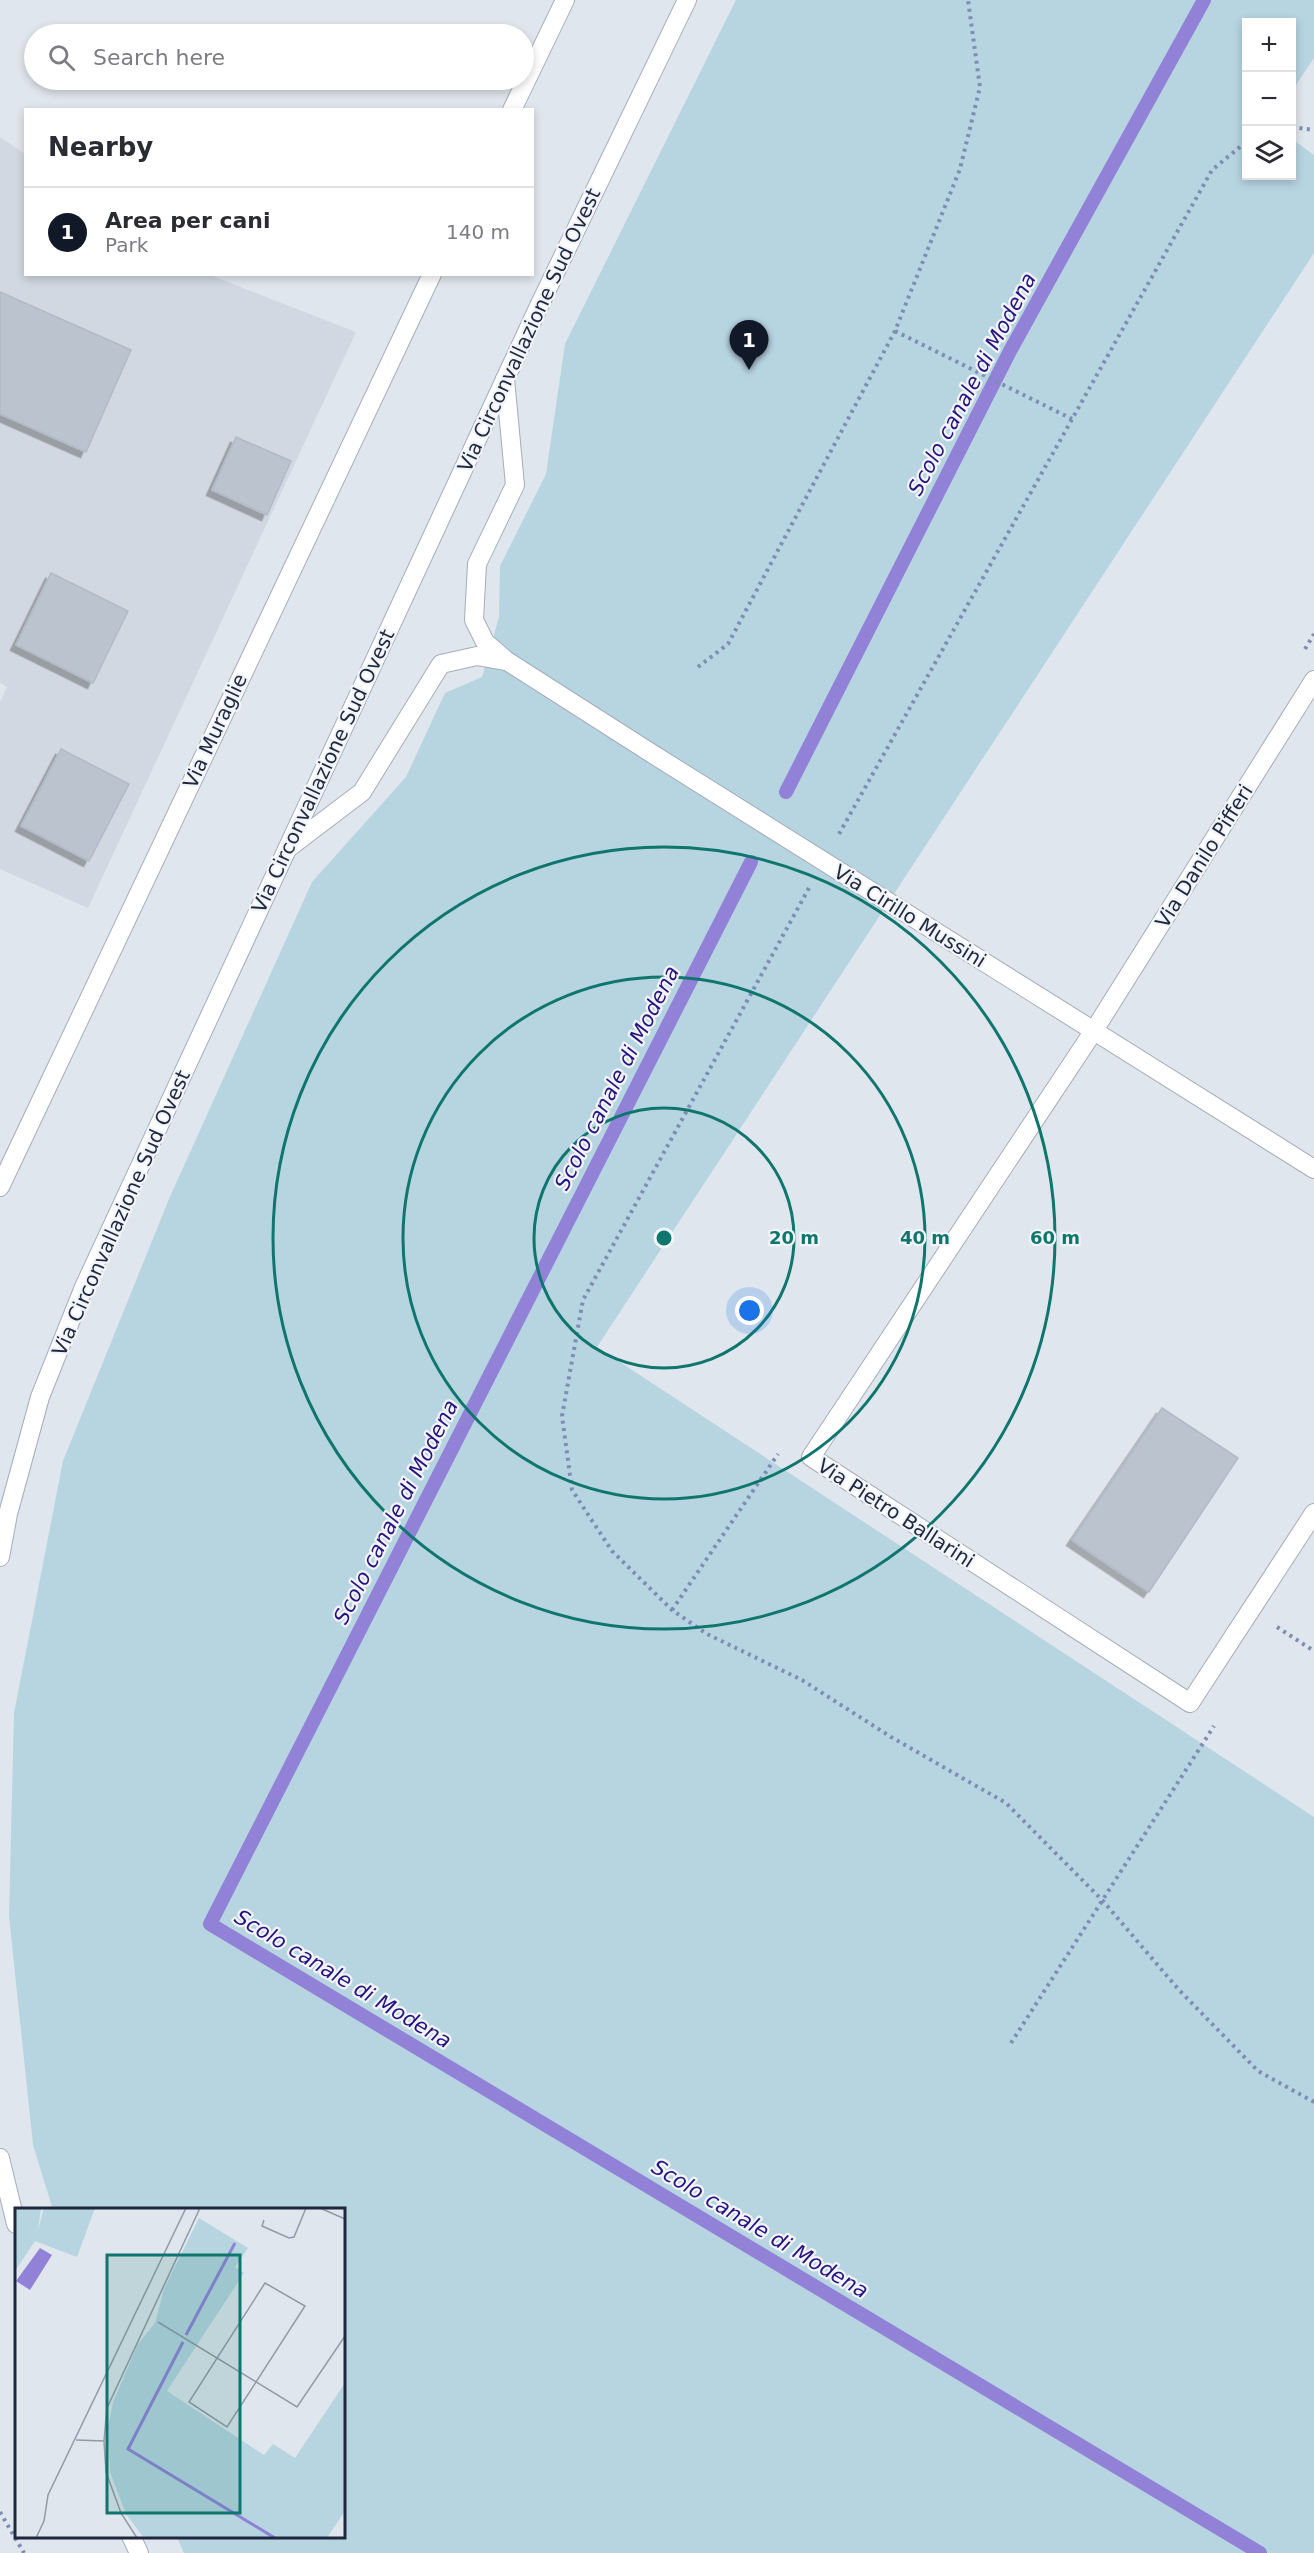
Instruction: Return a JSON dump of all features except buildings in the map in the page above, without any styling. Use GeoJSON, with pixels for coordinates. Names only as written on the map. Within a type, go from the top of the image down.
{"type":"FeatureCollection","features":[{"type":"Feature","properties":{"kind":"street"},"geometry":{"type":"LineString","coordinates":[[534,64],[565,0]]}},
{"type":"Feature","properties":{"kind":"street","name":"Via Circonvallazione Sud Ovest"},"geometry":{"type":"LineString","coordinates":[[0,1557],[8,1514],[40,1397],[84,1287],[505,379],[687,0]]}},
{"type":"Feature","properties":{"kind":"street"},"geometry":{"type":"LineString","coordinates":[[513,108],[522,90]]}},
{"type":"Feature","properties":{"kind":"street","name":"Via Muraglie"},"geometry":{"type":"LineString","coordinates":[[0,1187],[431,276]]}},
{"type":"Feature","properties":{"kind":"street"},"geometry":{"type":"LineString","coordinates":[[505,379],[515,485],[477,564],[474,620],[485,642],[507,661]]}},
{"type":"Feature","properties":{"kind":"street"},"geometry":{"type":"LineString","coordinates":[[287,849],[362,792],[441,664],[477,656],[507,661]]}},
{"type":"Feature","properties":{"kind":"street","name":"Via Cirillo Mussini"},"geometry":{"type":"LineString","coordinates":[[507,661],[1314,1169]]}},
{"type":"Feature","properties":{"kind":"street","name":"Via Danilo Pifferi"},"geometry":{"type":"LineString","coordinates":[[1093,1032],[1314,680]]}},
{"type":"Feature","properties":{"kind":"street","name":"Via Pietro Ballarini"},"geometry":{"type":"LineString","coordinates":[[1093,1032],[811,1457],[1190,1703],[1314,1513]]}},
{"type":"Feature","properties":{"kind":"street"},"geometry":{"type":"LineString","coordinates":[[0,2158],[15,2220]]}},
{"type":"Feature","properties":{"kind":"street"},"geometry":{"type":"LineString","coordinates":[[132,2538],[139,2553]]}},
{"type":"Feature","properties":{"kind":"path"},"geometry":{"type":"LineString","coordinates":[[698,667],[728,644],[895,331],[960,169],[980,87],[968,0]]}},
{"type":"Feature","properties":{"kind":"path"},"geometry":{"type":"LineString","coordinates":[[1296,128],[1314,130]]}},
{"type":"Feature","properties":{"kind":"path"},"geometry":{"type":"LineString","coordinates":[[1242,145],[1212,170],[823,862],[583,1300],[562,1416],[572,1490],[612,1551],[672,1610],[708,1634],[802,1680],[891,1737],[1006,1803],[1103,1901],[1179,1990],[1258,2072],[1314,2102]]}},
{"type":"Feature","properties":{"kind":"path"},"geometry":{"type":"LineString","coordinates":[[895,331],[1072,418]]}},
{"type":"Feature","properties":{"kind":"path"},"geometry":{"type":"LineString","coordinates":[[1251,1609],[1314,1651]]}},
{"type":"Feature","properties":{"kind":"path"},"geometry":{"type":"LineString","coordinates":[[1274,1636],[1279,1628]]}},
{"type":"Feature","properties":{"kind":"path"},"geometry":{"type":"LineString","coordinates":[[1011,2043],[1218,1721]]}},
{"type":"Feature","properties":{"kind":"path"},"geometry":{"type":"LineString","coordinates":[[0,2512],[15,2538]]}},
{"type":"Feature","properties":{"kind":"path"},"geometry":{"type":"LineString","coordinates":[[15,2538],[24,2553]]}},
{"type":"Feature","properties":{"kind":"shaded area"},"geometry":{"type":"Polygon","coordinates":[[[736,0],[1314,0],[1314,58],[1296,85],[1296,18],[1242,18],[1242,180],[1296,180],[1296,142],[1314,155],[1314,253],[597,1347],[1314,1817],[1314,2553],[184,2553],[177,2538],[345,2538],[345,2208],[52,2208],[33,2145],[9,1916],[14,1713],[63,1461],[169,1199],[312,882],[406,777],[445,693],[482,677],[499,617],[500,566],[546,474],[565,344],[736,0]]]}},
{"type":"Feature","properties":{"kind":"shaded area"},"geometry":{"type":"Polygon","coordinates":[[[0,137],[24,153],[24,276],[213,276],[356,332],[88,908],[0,869],[0,702],[7,687],[0,682],[0,137]]]}},
{"type":"Feature","properties":{"kind":"waterway","name":"Scolo canale di Modena"},"geometry":{"type":"LineString","coordinates":[[786,792],[1010,351],[1204,0]]}},
{"type":"Feature","properties":{"kind":"waterway","name":"Scolo canale di Modena"},"geometry":{"type":"LineString","coordinates":[[751,862],[210,1924],[1260,2553]]}},
{"type":"Feature","properties":{"kind":"place","name":"Area per cani"},"geometry":{"type":"Point","coordinates":[749,370]}}]}
